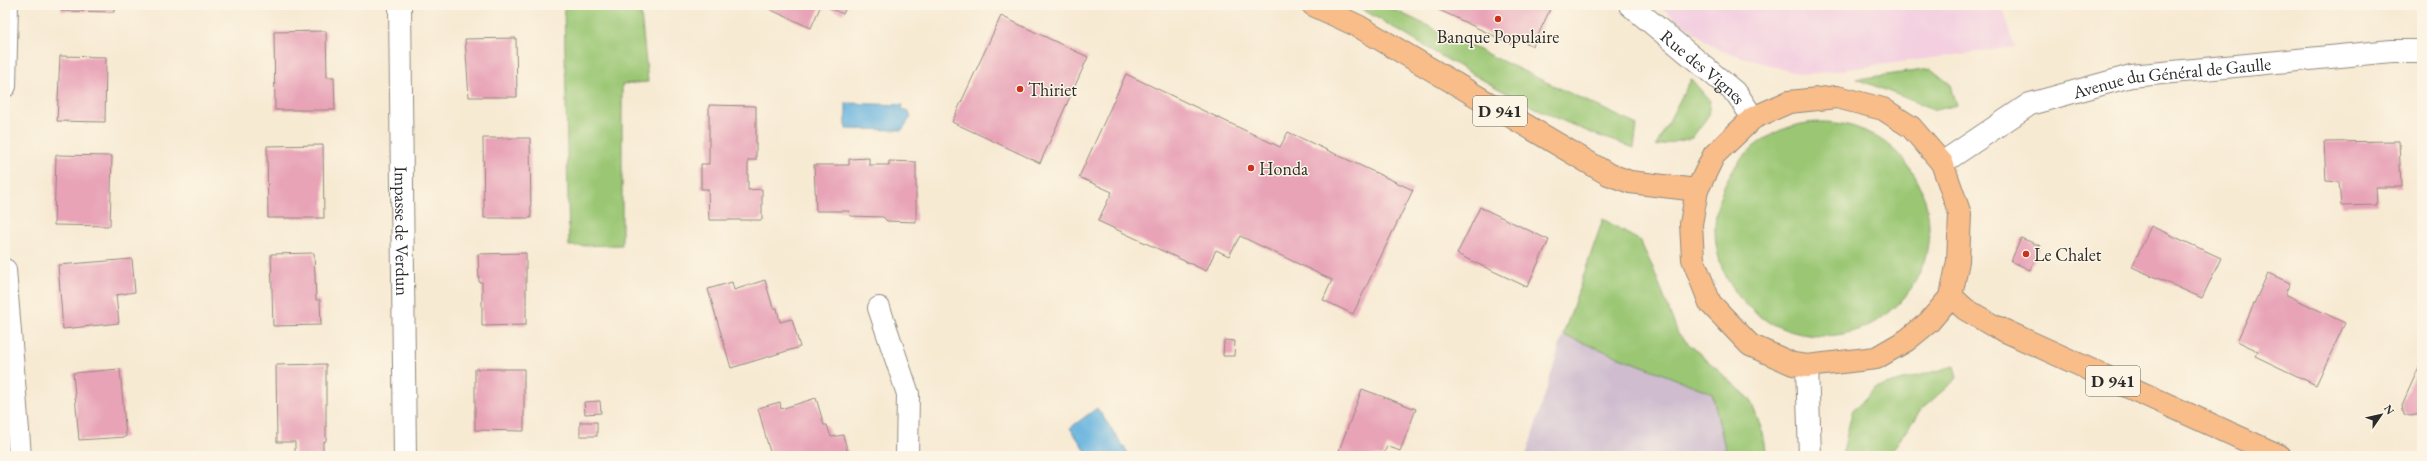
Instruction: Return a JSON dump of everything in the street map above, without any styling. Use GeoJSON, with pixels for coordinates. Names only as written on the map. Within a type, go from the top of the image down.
{"type":"FeatureCollection","features":[{"type":"Feature","properties":{"kind":"main road","name":"D 941"},"geometry":{"type":"LineString","coordinates":[[1313,5],[1358,26],[1608,174],[1630,182],[1697,190]]}},
{"type":"Feature","properties":{"kind":"main road"},"geometry":{"type":"LineString","coordinates":[[1837,97],[1883,110],[1900,120],[1911,127],[1942,163],[1960,214],[1958,261],[1950,296],[1929,322],[1907,340],[1876,358],[1808,366],[1793,364],[1750,345],[1710,303],[1693,259],[1691,224],[1697,190],[1714,155],[1753,118],[1789,102],[1837,97]]}},
{"type":"Feature","properties":{"kind":"main road","name":"D 941"},"geometry":{"type":"LineString","coordinates":[[1950,296],[1965,309],[1992,325],[2280,456]]}},
{"type":"Feature","properties":{"kind":"street"},"geometry":{"type":"LineString","coordinates":[[5,86],[8,5]]}},
{"type":"Feature","properties":{"kind":"street","name":"Impasse de Verdun"},"geometry":{"type":"LineString","coordinates":[[400,5],[405,456]]}},
{"type":"Feature","properties":{"kind":"street","name":"Rue des Vignes"},"geometry":{"type":"LineString","coordinates":[[1630,5],[1737,94],[1753,118]]}},
{"type":"Feature","properties":{"kind":"street","name":"Avenue du Général de Gaulle"},"geometry":{"type":"LineString","coordinates":[[1942,163],[2030,104],[2131,76],[2392,52],[2422,51]]}},
{"type":"Feature","properties":{"kind":"street"},"geometry":{"type":"LineString","coordinates":[[5,270],[20,456]]}},
{"type":"Feature","properties":{"kind":"street"},"geometry":{"type":"LineString","coordinates":[[879,308],[908,394],[907,456]]}},
{"type":"Feature","properties":{"kind":"street"},"geometry":{"type":"LineString","coordinates":[[1808,366],[1810,456]]}},
{"type":"Feature","properties":{"kind":"shaded area"},"geometry":{"type":"Polygon","coordinates":[[[1657,5],[2002,5],[2015,47],[1803,75],[1719,50],[1657,5]]]}},
{"type":"Feature","properties":{"kind":"shaded area"},"geometry":{"type":"Polygon","coordinates":[[[1563,335],[1713,393],[1727,456],[1526,456],[1563,335]]]}},
{"type":"Feature","properties":{"kind":"green space"},"geometry":{"type":"Polygon","coordinates":[[[564,5],[640,5],[648,82],[622,84],[622,245],[569,246],[564,5]]]}},
{"type":"Feature","properties":{"kind":"green space"},"geometry":{"type":"Polygon","coordinates":[[[1355,5],[1384,5],[1637,125],[1634,148],[1561,120],[1526,103],[1456,65],[1355,5]]]}},
{"type":"Feature","properties":{"kind":"green space"},"geometry":{"type":"Polygon","coordinates":[[[1931,69],[1951,85],[1957,105],[1936,110],[1857,79],[1931,69]]]}},
{"type":"Feature","properties":{"kind":"green space"},"geometry":{"type":"Polygon","coordinates":[[[1691,79],[1710,101],[1708,116],[1692,138],[1656,146],[1691,79]]]}},
{"type":"Feature","properties":{"kind":"green space"},"geometry":{"type":"Polygon","coordinates":[[[1822,122],[1843,124],[1863,130],[1881,140],[1904,161],[1921,188],[1927,208],[1929,229],[1927,250],[1921,270],[1911,288],[1890,311],[1863,328],[1843,334],[1822,336],[1801,334],[1781,328],[1763,318],[1740,297],[1723,270],[1717,250],[1715,229],[1717,208],[1723,188],[1733,170],[1754,147],[1781,130],[1801,124],[1822,122]]]}},
{"type":"Feature","properties":{"kind":"green space"},"geometry":{"type":"Polygon","coordinates":[[[1603,219],[1640,241],[1653,268],[1678,334],[1750,399],[1763,433],[1767,456],[1727,456],[1712,393],[1563,335],[1603,219]]]}},
{"type":"Feature","properties":{"kind":"green space"},"geometry":{"type":"Polygon","coordinates":[[[1954,366],[1957,378],[1921,410],[1888,456],[1842,456],[1852,412],[1875,388],[1954,366]]]}},
{"type":"Feature","properties":{"kind":"water"},"geometry":{"type":"Polygon","coordinates":[[[846,103],[903,105],[902,109],[908,111],[911,117],[902,130],[846,129],[846,103]]]}},
{"type":"Feature","properties":{"kind":"water"},"geometry":{"type":"Polygon","coordinates":[[[1097,408],[1130,456],[1089,456],[1070,428],[1097,408]]]}},
{"type":"Feature","properties":{"kind":"building"},"geometry":{"type":"Polygon","coordinates":[[[62,5],[114,5],[114,12],[61,11],[62,5]]]}},
{"type":"Feature","properties":{"kind":"building"},"geometry":{"type":"Polygon","coordinates":[[[760,5],[821,5],[811,28],[760,5]]]}},
{"type":"Feature","properties":{"kind":"building"},"geometry":{"type":"Polygon","coordinates":[[[823,5],[847,5],[843,14],[823,5]]]}},
{"type":"Feature","properties":{"kind":"building","name":"Banque Populaire"},"geometry":{"type":"Polygon","coordinates":[[[1429,5],[1552,5],[1533,46],[1514,37],[1511,44],[1429,5]]]}},
{"type":"Feature","properties":{"kind":"building","name":"Thiriet"},"geometry":{"type":"Polygon","coordinates":[[[1001,16],[1088,57],[1040,163],[952,122],[1001,16]]]}},
{"type":"Feature","properties":{"kind":"building"},"geometry":{"type":"Polygon","coordinates":[[[326,31],[327,77],[334,77],[335,110],[275,110],[274,32],[326,31]]]}},
{"type":"Feature","properties":{"kind":"building"},"geometry":{"type":"Polygon","coordinates":[[[516,38],[517,97],[469,97],[465,39],[516,38]]]}},
{"type":"Feature","properties":{"kind":"building"},"geometry":{"type":"Polygon","coordinates":[[[60,56],[106,57],[105,122],[57,121],[60,56]]]}},
{"type":"Feature","properties":{"kind":"building","name":"Honda"},"geometry":{"type":"Polygon","coordinates":[[[1126,74],[1280,147],[1288,132],[1413,190],[1353,314],[1323,300],[1332,280],[1240,236],[1229,256],[1216,250],[1206,271],[1098,221],[1112,192],[1079,177],[1126,74]]]}},
{"type":"Feature","properties":{"kind":"building"},"geometry":{"type":"Polygon","coordinates":[[[709,105],[756,106],[756,160],[748,160],[748,190],[762,189],[762,220],[709,220],[708,189],[701,189],[701,164],[709,164],[709,105]]]}},
{"type":"Feature","properties":{"kind":"building"},"geometry":{"type":"Polygon","coordinates":[[[483,138],[530,138],[531,218],[484,218],[483,138]]]}},
{"type":"Feature","properties":{"kind":"building"},"geometry":{"type":"Polygon","coordinates":[[[2399,141],[2401,187],[2376,187],[2377,205],[2341,206],[2339,182],[2326,181],[2324,142],[2399,141]]]}},
{"type":"Feature","properties":{"kind":"building"},"geometry":{"type":"Polygon","coordinates":[[[323,145],[324,218],[268,218],[267,146],[323,145]]]}},
{"type":"Feature","properties":{"kind":"building"},"geometry":{"type":"Polygon","coordinates":[[[56,155],[112,156],[110,226],[54,225],[56,155]]]}},
{"type":"Feature","properties":{"kind":"building"},"geometry":{"type":"Polygon","coordinates":[[[869,158],[869,165],[889,165],[889,161],[916,162],[916,222],[887,221],[883,217],[850,216],[849,211],[816,211],[814,165],[849,165],[849,159],[869,158]]]}},
{"type":"Feature","properties":{"kind":"building"},"geometry":{"type":"Polygon","coordinates":[[[1480,207],[1549,240],[1527,287],[1457,254],[1480,207]]]}},
{"type":"Feature","properties":{"kind":"building"},"geometry":{"type":"Polygon","coordinates":[[[2151,226],[2221,258],[2202,298],[2132,267],[2151,226]]]}},
{"type":"Feature","properties":{"kind":"building","name":"Le Chalet"},"geometry":{"type":"Polygon","coordinates":[[[2021,238],[2041,246],[2030,270],[2011,261],[2021,238]]]}},
{"type":"Feature","properties":{"kind":"building"},"geometry":{"type":"Polygon","coordinates":[[[314,253],[316,300],[320,300],[321,325],[273,326],[271,254],[314,253]]]}},
{"type":"Feature","properties":{"kind":"building"},"geometry":{"type":"Polygon","coordinates":[[[526,253],[526,325],[482,326],[482,282],[479,282],[478,254],[526,253]]]}},
{"type":"Feature","properties":{"kind":"building"},"geometry":{"type":"Polygon","coordinates":[[[132,259],[135,292],[116,295],[119,323],[63,329],[58,265],[132,259]]]}},
{"type":"Feature","properties":{"kind":"building"},"geometry":{"type":"Polygon","coordinates":[[[2268,273],[2290,283],[2285,294],[2345,323],[2316,385],[2255,356],[2258,351],[2237,341],[2268,273]]]}},
{"type":"Feature","properties":{"kind":"building"},"geometry":{"type":"Polygon","coordinates":[[[765,280],[773,308],[777,308],[780,322],[792,319],[800,347],[731,368],[708,289],[732,282],[734,290],[765,280]]]}},
{"type":"Feature","properties":{"kind":"building"},"geometry":{"type":"Polygon","coordinates":[[[1224,340],[1235,341],[1234,356],[1223,356],[1224,340]]]}},
{"type":"Feature","properties":{"kind":"building"},"geometry":{"type":"Polygon","coordinates":[[[2422,360],[2422,414],[2410,416],[2404,414],[2402,405],[2422,360]]]}},
{"type":"Feature","properties":{"kind":"building"},"geometry":{"type":"Polygon","coordinates":[[[326,364],[326,441],[323,442],[323,456],[295,456],[295,442],[277,442],[276,365],[326,364]]]}},
{"type":"Feature","properties":{"kind":"building"},"geometry":{"type":"Polygon","coordinates":[[[120,369],[126,437],[79,440],[73,373],[120,369]]]}},
{"type":"Feature","properties":{"kind":"building"},"geometry":{"type":"Polygon","coordinates":[[[475,369],[524,369],[524,431],[475,430],[475,369]]]}},
{"type":"Feature","properties":{"kind":"building"},"geometry":{"type":"Polygon","coordinates":[[[1362,389],[1416,409],[1400,451],[1387,446],[1383,456],[1337,456],[1362,389]]]}},
{"type":"Feature","properties":{"kind":"building"},"geometry":{"type":"Polygon","coordinates":[[[816,398],[824,425],[827,425],[831,437],[843,435],[849,456],[771,456],[758,408],[780,402],[781,409],[816,398]]]}},
{"type":"Feature","properties":{"kind":"building"},"geometry":{"type":"Polygon","coordinates":[[[600,401],[601,413],[585,414],[584,402],[600,401]]]}},
{"type":"Feature","properties":{"kind":"building"},"geometry":{"type":"Polygon","coordinates":[[[580,422],[597,422],[597,436],[580,436],[580,422]]]}},
{"type":"Feature","properties":{"kind":"place","name":"Banque Populaire"},"geometry":{"type":"Point","coordinates":[1498,19]}},
{"type":"Feature","properties":{"kind":"place","name":"Thiriet"},"geometry":{"type":"Point","coordinates":[1020,89]}},
{"type":"Feature","properties":{"kind":"place","name":"Honda"},"geometry":{"type":"Point","coordinates":[1251,168]}},
{"type":"Feature","properties":{"kind":"place","name":"Le Chalet"},"geometry":{"type":"Point","coordinates":[2026,254]}}]}
